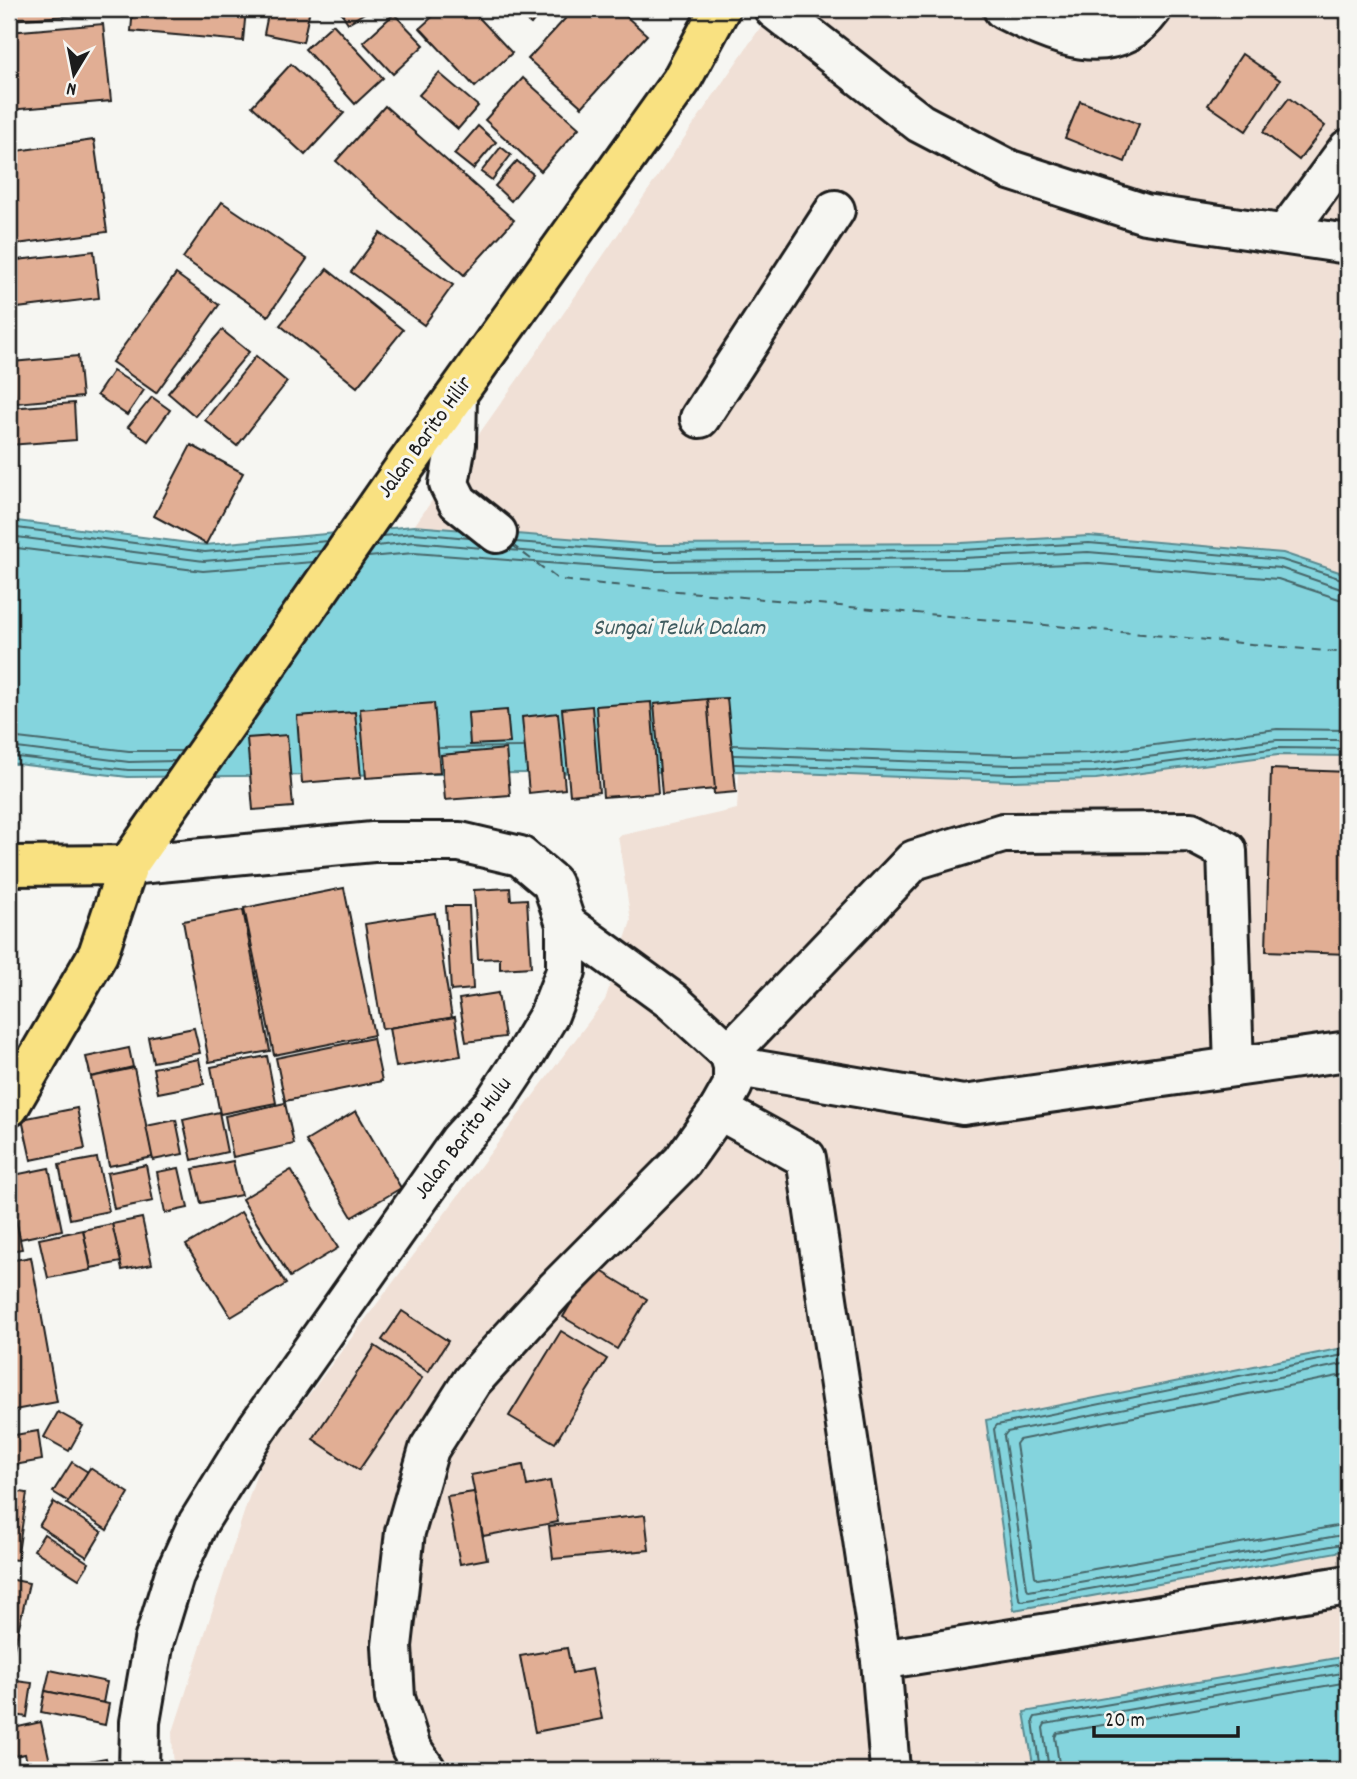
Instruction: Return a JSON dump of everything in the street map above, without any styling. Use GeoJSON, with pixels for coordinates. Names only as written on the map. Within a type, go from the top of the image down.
{"type":"FeatureCollection","features":[{"type":"Feature","properties":{"kind":"main road","name":"Jalan Barito Hilir"},"geometry":{"type":"LineString","coordinates":[[9,1107],[98,954],[128,865],[404,468],[681,81],[720,9]]}},
{"type":"Feature","properties":{"kind":"main road"},"geometry":{"type":"LineString","coordinates":[[9,866],[128,865]]}},
{"type":"Feature","properties":{"kind":"street"},"geometry":{"type":"LineString","coordinates":[[774,9],[920,123],[1010,170],[1145,214],[1348,244]]}},
{"type":"Feature","properties":{"kind":"street"},"geometry":{"type":"LineString","coordinates":[[1003,9],[1042,28],[1074,37],[1107,40],[1131,17]]}},
{"type":"Feature","properties":{"kind":"street"},"geometry":{"type":"LineString","coordinates":[[1067,9],[1092,9]]}},
{"type":"Feature","properties":{"kind":"street"},"geometry":{"type":"LineString","coordinates":[[1286,234],[1348,149]]}},
{"type":"Feature","properties":{"kind":"street"},"geometry":{"type":"LineString","coordinates":[[700,418],[835,210]]}},
{"type":"Feature","properties":{"kind":"street"},"geometry":{"type":"LineString","coordinates":[[457,396],[456,444],[449,484],[457,502],[497,533]]}},
{"type":"Feature","properties":{"kind":"street"},"geometry":{"type":"LineString","coordinates":[[426,1770],[411,1748],[395,1698],[391,1646],[405,1532],[429,1449],[472,1381],[555,1290],[682,1162],[719,1110],[733,1085],[731,1060],[914,860],[1003,833],[1191,832],[1227,850],[1234,1067]]}},
{"type":"Feature","properties":{"kind":"street","name":"Jalan Barito Hulu"},"geometry":{"type":"LineString","coordinates":[[128,865],[373,842],[460,842],[520,856],[552,883],[566,924],[566,971],[549,1015],[524,1057],[493,1104],[460,1140],[273,1406],[198,1523],[174,1576],[154,1642],[140,1722],[139,1770]]}},
{"type":"Feature","properties":{"kind":"street"},"geometry":{"type":"LineString","coordinates":[[566,924],[671,1001],[731,1060],[963,1105],[1348,1051]]}},
{"type":"Feature","properties":{"kind":"street"},"geometry":{"type":"LineString","coordinates":[[719,1110],[806,1158],[881,1660],[890,1770]]}},
{"type":"Feature","properties":{"kind":"street"},"geometry":{"type":"LineString","coordinates":[[881,1660],[1348,1586]]}},
{"type":"Feature","properties":{"kind":"shaded area"},"geometry":{"type":"Polygon","coordinates":[[[773,9],[1348,9],[1348,575],[1283,553],[1089,536],[961,543],[656,545],[414,526],[773,9]]]}},
{"type":"Feature","properties":{"kind":"shaded area"},"geometry":{"type":"Polygon","coordinates":[[[1278,755],[1348,756],[1348,1770],[174,1770],[172,1735],[262,1457],[605,1000],[631,921],[618,836],[737,809],[739,771],[1011,781],[1096,779],[1278,755]]]}},
{"type":"Feature","properties":{"kind":"water","name":"Sungai Teluk Dalam"},"geometry":{"type":"Polygon","coordinates":[[[9,520],[205,545],[414,526],[656,545],[961,543],[1089,536],[1283,553],[1348,575],[1348,756],[1278,755],[1096,779],[1011,781],[739,771],[128,777],[9,763],[9,520]]]}},
{"type":"Feature","properties":{"kind":"water"},"geometry":{"type":"Polygon","coordinates":[[[1348,1347],[1348,1550],[1014,1610],[986,1420],[1348,1347]]]}},
{"type":"Feature","properties":{"kind":"water"},"geometry":{"type":"Polygon","coordinates":[[[1348,1656],[1348,1770],[1034,1770],[1024,1712],[1348,1656]]]}},
{"type":"Feature","properties":{"kind":"building"},"geometry":{"type":"Polygon","coordinates":[[[9,9],[79,9],[79,15],[9,20],[9,9]]]}},
{"type":"Feature","properties":{"kind":"building"},"geometry":{"type":"Polygon","coordinates":[[[133,9],[246,9],[243,41],[131,31],[133,9]]]}},
{"type":"Feature","properties":{"kind":"building"},"geometry":{"type":"Polygon","coordinates":[[[269,9],[310,9],[303,42],[264,34],[269,9]]]}},
{"type":"Feature","properties":{"kind":"building"},"geometry":{"type":"Polygon","coordinates":[[[339,9],[371,9],[348,23],[339,9]]]}},
{"type":"Feature","properties":{"kind":"building"},"geometry":{"type":"Polygon","coordinates":[[[441,9],[471,9],[512,53],[475,87],[420,28],[441,9]]]}},
{"type":"Feature","properties":{"kind":"building"},"geometry":{"type":"Polygon","coordinates":[[[511,9],[543,9],[531,24],[511,9]]]}},
{"type":"Feature","properties":{"kind":"building"},"geometry":{"type":"Polygon","coordinates":[[[574,9],[618,9],[647,35],[582,107],[528,59],[574,9]]]}},
{"type":"Feature","properties":{"kind":"building"},"geometry":{"type":"Polygon","coordinates":[[[394,14],[424,45],[393,74],[363,42],[394,14]]]}},
{"type":"Feature","properties":{"kind":"building"},"geometry":{"type":"Polygon","coordinates":[[[103,24],[111,101],[9,110],[9,32],[103,24]]]}},
{"type":"Feature","properties":{"kind":"building"},"geometry":{"type":"Polygon","coordinates":[[[333,24],[383,78],[355,104],[305,49],[333,24]]]}},
{"type":"Feature","properties":{"kind":"building"},"geometry":{"type":"Polygon","coordinates":[[[1242,54],[1280,80],[1246,131],[1208,105],[1242,54]]]}},
{"type":"Feature","properties":{"kind":"building"},"geometry":{"type":"Polygon","coordinates":[[[291,64],[344,113],[305,155],[252,106],[291,64]]]}},
{"type":"Feature","properties":{"kind":"building"},"geometry":{"type":"Polygon","coordinates":[[[439,73],[478,106],[458,129],[419,95],[439,73]]]}},
{"type":"Feature","properties":{"kind":"building"},"geometry":{"type":"Polygon","coordinates":[[[523,78],[579,128],[541,171],[485,120],[523,78]]]}},
{"type":"Feature","properties":{"kind":"building"},"geometry":{"type":"Polygon","coordinates":[[[1289,98],[1325,126],[1299,160],[1263,132],[1289,98]]]}},
{"type":"Feature","properties":{"kind":"building"},"geometry":{"type":"Polygon","coordinates":[[[1080,101],[1139,124],[1125,162],[1065,138],[1080,101]]]}},
{"type":"Feature","properties":{"kind":"building"},"geometry":{"type":"Polygon","coordinates":[[[385,106],[514,220],[464,275],[336,161],[385,106]]]}},
{"type":"Feature","properties":{"kind":"building"},"geometry":{"type":"Polygon","coordinates":[[[478,126],[496,142],[473,169],[454,154],[478,126]]]}},
{"type":"Feature","properties":{"kind":"building"},"geometry":{"type":"Polygon","coordinates":[[[94,140],[107,232],[9,245],[9,152],[94,140]]]}},
{"type":"Feature","properties":{"kind":"building"},"geometry":{"type":"Polygon","coordinates":[[[501,147],[511,155],[492,180],[481,172],[501,147]]]}},
{"type":"Feature","properties":{"kind":"building"},"geometry":{"type":"Polygon","coordinates":[[[517,161],[533,174],[511,201],[495,186],[517,161]]]}},
{"type":"Feature","properties":{"kind":"building"},"geometry":{"type":"Polygon","coordinates":[[[222,202],[307,259],[268,316],[183,258],[222,202]]]}},
{"type":"Feature","properties":{"kind":"building"},"geometry":{"type":"Polygon","coordinates":[[[380,233],[453,285],[424,325],[351,272],[380,233]]]}},
{"type":"Feature","properties":{"kind":"building"},"geometry":{"type":"Polygon","coordinates":[[[94,251],[99,298],[9,309],[9,261],[94,251]]]}},
{"type":"Feature","properties":{"kind":"building"},"geometry":{"type":"Polygon","coordinates":[[[327,269],[403,330],[357,387],[280,325],[327,269]]]}},
{"type":"Feature","properties":{"kind":"building"},"geometry":{"type":"Polygon","coordinates":[[[176,274],[219,305],[156,393],[112,362],[176,274]]]}},
{"type":"Feature","properties":{"kind":"building"},"geometry":{"type":"Polygon","coordinates":[[[222,330],[249,352],[195,416],[168,393],[222,330]]]}},
{"type":"Feature","properties":{"kind":"building"},"geometry":{"type":"Polygon","coordinates":[[[78,356],[82,397],[16,403],[12,362],[78,356]]]}},
{"type":"Feature","properties":{"kind":"building"},"geometry":{"type":"Polygon","coordinates":[[[256,356],[287,382],[237,446],[205,420],[256,356]]]}},
{"type":"Feature","properties":{"kind":"building"},"geometry":{"type":"Polygon","coordinates":[[[113,371],[144,390],[127,415],[97,395],[113,371]]]}},
{"type":"Feature","properties":{"kind":"building"},"geometry":{"type":"Polygon","coordinates":[[[152,397],[170,410],[148,441],[128,427],[152,397]]]}},
{"type":"Feature","properties":{"kind":"building"},"geometry":{"type":"Polygon","coordinates":[[[74,403],[76,440],[9,445],[9,408],[74,403]]]}},
{"type":"Feature","properties":{"kind":"building"},"geometry":{"type":"Polygon","coordinates":[[[191,445],[243,473],[206,544],[154,516],[191,445]]]}},
{"type":"Feature","properties":{"kind":"building"},"geometry":{"type":"Polygon","coordinates":[[[727,698],[736,792],[714,794],[707,699],[727,698]]]}},
{"type":"Feature","properties":{"kind":"building"},"geometry":{"type":"Polygon","coordinates":[[[707,699],[715,789],[662,794],[654,704],[707,699]]]}},
{"type":"Feature","properties":{"kind":"building"},"geometry":{"type":"Polygon","coordinates":[[[651,702],[658,793],[603,797],[596,706],[651,702]]]}},
{"type":"Feature","properties":{"kind":"building"},"geometry":{"type":"Polygon","coordinates":[[[434,703],[440,773],[366,778],[360,709],[434,703]]]}},
{"type":"Feature","properties":{"kind":"building"},"geometry":{"type":"Polygon","coordinates":[[[592,706],[599,792],[570,795],[562,709],[592,706]]]}},
{"type":"Feature","properties":{"kind":"building"},"geometry":{"type":"Polygon","coordinates":[[[507,710],[510,743],[470,745],[468,713],[507,710]]]}},
{"type":"Feature","properties":{"kind":"building"},"geometry":{"type":"Polygon","coordinates":[[[355,712],[361,778],[302,783],[297,716],[355,712]]]}},
{"type":"Feature","properties":{"kind":"building"},"geometry":{"type":"Polygon","coordinates":[[[558,713],[565,789],[529,793],[522,717],[558,713]]]}},
{"type":"Feature","properties":{"kind":"building"},"geometry":{"type":"Polygon","coordinates":[[[287,735],[293,807],[253,810],[247,738],[287,735]]]}},
{"type":"Feature","properties":{"kind":"building"},"geometry":{"type":"Polygon","coordinates":[[[506,749],[510,795],[445,800],[441,755],[506,749]]]}},
{"type":"Feature","properties":{"kind":"building"},"geometry":{"type":"Polygon","coordinates":[[[1271,769],[1348,772],[1348,954],[1266,951],[1271,769]]]}},
{"type":"Feature","properties":{"kind":"building"},"geometry":{"type":"Polygon","coordinates":[[[344,888],[374,1035],[274,1055],[244,908],[344,888]]]}},
{"type":"Feature","properties":{"kind":"building"},"geometry":{"type":"Polygon","coordinates":[[[510,888],[511,900],[527,899],[531,967],[500,969],[500,958],[478,959],[474,890],[510,888]]]}},
{"type":"Feature","properties":{"kind":"building"},"geometry":{"type":"Polygon","coordinates":[[[446,906],[469,906],[473,989],[451,991],[446,906]]]}},
{"type":"Feature","properties":{"kind":"building"},"geometry":{"type":"Polygon","coordinates":[[[243,910],[270,1051],[209,1062],[183,921],[243,910]]]}},
{"type":"Feature","properties":{"kind":"building"},"geometry":{"type":"Polygon","coordinates":[[[435,913],[452,1018],[382,1029],[365,924],[435,913]]]}},
{"type":"Feature","properties":{"kind":"building"},"geometry":{"type":"Polygon","coordinates":[[[498,993],[505,1037],[466,1042],[459,999],[498,993]]]}},
{"type":"Feature","properties":{"kind":"building"},"geometry":{"type":"Polygon","coordinates":[[[455,1017],[461,1056],[396,1067],[389,1028],[455,1017]]]}},
{"type":"Feature","properties":{"kind":"building"},"geometry":{"type":"Polygon","coordinates":[[[194,1028],[200,1053],[153,1062],[148,1037],[194,1028]]]}},
{"type":"Feature","properties":{"kind":"building"},"geometry":{"type":"Polygon","coordinates":[[[373,1038],[382,1081],[285,1101],[276,1058],[373,1038]]]}},
{"type":"Feature","properties":{"kind":"building"},"geometry":{"type":"Polygon","coordinates":[[[129,1048],[133,1067],[91,1077],[86,1057],[129,1048]]]}},
{"type":"Feature","properties":{"kind":"building"},"geometry":{"type":"Polygon","coordinates":[[[267,1056],[276,1103],[220,1114],[211,1067],[267,1056]]]}},
{"type":"Feature","properties":{"kind":"building"},"geometry":{"type":"Polygon","coordinates":[[[199,1059],[204,1084],[158,1093],[153,1068],[199,1059]]]}},
{"type":"Feature","properties":{"kind":"building"},"geometry":{"type":"Polygon","coordinates":[[[134,1068],[153,1157],[109,1166],[91,1077],[134,1068]]]}},
{"type":"Feature","properties":{"kind":"building"},"geometry":{"type":"Polygon","coordinates":[[[285,1103],[294,1144],[233,1157],[225,1116],[285,1103]]]}},
{"type":"Feature","properties":{"kind":"building"},"geometry":{"type":"Polygon","coordinates":[[[77,1108],[85,1149],[31,1160],[22,1119],[77,1108]]]}},
{"type":"Feature","properties":{"kind":"building"},"geometry":{"type":"Polygon","coordinates":[[[356,1111],[401,1188],[352,1217],[306,1141],[356,1111]]]}},
{"type":"Feature","properties":{"kind":"building"},"geometry":{"type":"Polygon","coordinates":[[[219,1112],[227,1152],[192,1160],[183,1120],[219,1112]]]}},
{"type":"Feature","properties":{"kind":"building"},"geometry":{"type":"Polygon","coordinates":[[[176,1120],[183,1154],[153,1160],[146,1126],[176,1120]]]}},
{"type":"Feature","properties":{"kind":"building"},"geometry":{"type":"Polygon","coordinates":[[[97,1158],[109,1211],[70,1219],[59,1165],[97,1158]]]}},
{"type":"Feature","properties":{"kind":"building"},"geometry":{"type":"Polygon","coordinates":[[[233,1161],[241,1195],[201,1203],[193,1169],[233,1161]]]}},
{"type":"Feature","properties":{"kind":"building"},"geometry":{"type":"Polygon","coordinates":[[[146,1165],[153,1201],[114,1209],[107,1173],[146,1165]]]}},
{"type":"Feature","properties":{"kind":"building"},"geometry":{"type":"Polygon","coordinates":[[[49,1168],[62,1230],[20,1239],[9,1176],[49,1168]]]}},
{"type":"Feature","properties":{"kind":"building"},"geometry":{"type":"Polygon","coordinates":[[[179,1168],[188,1208],[165,1213],[157,1172],[179,1168]]]}},
{"type":"Feature","properties":{"kind":"building"},"geometry":{"type":"Polygon","coordinates":[[[291,1170],[338,1248],[290,1277],[242,1199],[291,1170]]]}},
{"type":"Feature","properties":{"kind":"building"},"geometry":{"type":"Polygon","coordinates":[[[9,1192],[22,1249],[9,1251],[9,1192]]]}},
{"type":"Feature","properties":{"kind":"building"},"geometry":{"type":"Polygon","coordinates":[[[241,1212],[286,1284],[231,1317],[186,1245],[241,1212]]]}},
{"type":"Feature","properties":{"kind":"building"},"geometry":{"type":"Polygon","coordinates":[[[142,1218],[152,1264],[122,1270],[112,1224],[142,1218]]]}},
{"type":"Feature","properties":{"kind":"building"},"geometry":{"type":"Polygon","coordinates":[[[112,1224],[121,1262],[91,1268],[83,1230],[112,1224]]]}},
{"type":"Feature","properties":{"kind":"building"},"geometry":{"type":"Polygon","coordinates":[[[83,1230],[91,1270],[48,1278],[39,1239],[83,1230]]]}},
{"type":"Feature","properties":{"kind":"building"},"geometry":{"type":"Polygon","coordinates":[[[31,1257],[57,1402],[9,1411],[9,1261],[31,1257]]]}},
{"type":"Feature","properties":{"kind":"building"},"geometry":{"type":"Polygon","coordinates":[[[593,1266],[647,1299],[617,1349],[563,1317],[593,1266]]]}},
{"type":"Feature","properties":{"kind":"building"},"geometry":{"type":"Polygon","coordinates":[[[402,1311],[448,1341],[428,1372],[382,1340],[402,1311]]]}},
{"type":"Feature","properties":{"kind":"building"},"geometry":{"type":"Polygon","coordinates":[[[561,1331],[607,1359],[555,1443],[509,1416],[561,1331]]]}},
{"type":"Feature","properties":{"kind":"building"},"geometry":{"type":"Polygon","coordinates":[[[375,1346],[422,1378],[359,1470],[313,1439],[375,1346]]]}},
{"type":"Feature","properties":{"kind":"building"},"geometry":{"type":"Polygon","coordinates":[[[58,1412],[83,1426],[69,1451],[44,1437],[58,1412]]]}},
{"type":"Feature","properties":{"kind":"building"},"geometry":{"type":"Polygon","coordinates":[[[38,1431],[42,1460],[9,1466],[9,1436],[38,1431]]]}},
{"type":"Feature","properties":{"kind":"building"},"geometry":{"type":"Polygon","coordinates":[[[72,1462],[88,1472],[69,1502],[53,1492],[72,1462]]]}},
{"type":"Feature","properties":{"kind":"building"},"geometry":{"type":"Polygon","coordinates":[[[523,1465],[527,1486],[550,1481],[558,1522],[483,1536],[471,1475],[523,1465]]]}},
{"type":"Feature","properties":{"kind":"building"},"geometry":{"type":"Polygon","coordinates":[[[90,1468],[129,1493],[107,1530],[67,1504],[90,1468]]]}},
{"type":"Feature","properties":{"kind":"building"},"geometry":{"type":"Polygon","coordinates":[[[9,1490],[27,1493],[17,1560],[9,1559],[9,1490]]]}},
{"type":"Feature","properties":{"kind":"building"},"geometry":{"type":"Polygon","coordinates":[[[474,1492],[487,1559],[460,1564],[447,1496],[474,1492]]]}},
{"type":"Feature","properties":{"kind":"building"},"geometry":{"type":"Polygon","coordinates":[[[54,1502],[102,1532],[87,1557],[39,1526],[54,1502]]]}},
{"type":"Feature","properties":{"kind":"building"},"geometry":{"type":"Polygon","coordinates":[[[645,1515],[649,1550],[553,1559],[549,1526],[645,1515]]]}},
{"type":"Feature","properties":{"kind":"building"},"geometry":{"type":"Polygon","coordinates":[[[44,1534],[89,1563],[79,1579],[34,1550],[44,1534]]]}},
{"type":"Feature","properties":{"kind":"building"},"geometry":{"type":"Polygon","coordinates":[[[9,1579],[29,1583],[10,1666],[9,1666],[9,1579]]]}},
{"type":"Feature","properties":{"kind":"building"},"geometry":{"type":"Polygon","coordinates":[[[567,1648],[572,1673],[592,1669],[602,1719],[535,1732],[520,1656],[567,1648]]]}},
{"type":"Feature","properties":{"kind":"building"},"geometry":{"type":"Polygon","coordinates":[[[50,1670],[107,1682],[103,1703],[45,1691],[50,1670]]]}},
{"type":"Feature","properties":{"kind":"building"},"geometry":{"type":"Polygon","coordinates":[[[9,1680],[32,1683],[27,1717],[9,1714],[9,1680]]]}},
{"type":"Feature","properties":{"kind":"building"},"geometry":{"type":"Polygon","coordinates":[[[45,1691],[109,1704],[105,1725],[41,1712],[45,1691]]]}},
{"type":"Feature","properties":{"kind":"building"},"geometry":{"type":"Polygon","coordinates":[[[41,1722],[50,1762],[28,1767],[25,1754],[9,1757],[9,1729],[41,1722]]]}},
{"type":"Feature","properties":{"kind":"building"},"geometry":{"type":"Polygon","coordinates":[[[106,1758],[109,1770],[42,1770],[106,1758]]]}},
{"type":"Feature","properties":{"kind":"ferry route"},"geometry":{"type":"LineString","coordinates":[[511,544],[559,580],[1348,653]]}}]}
